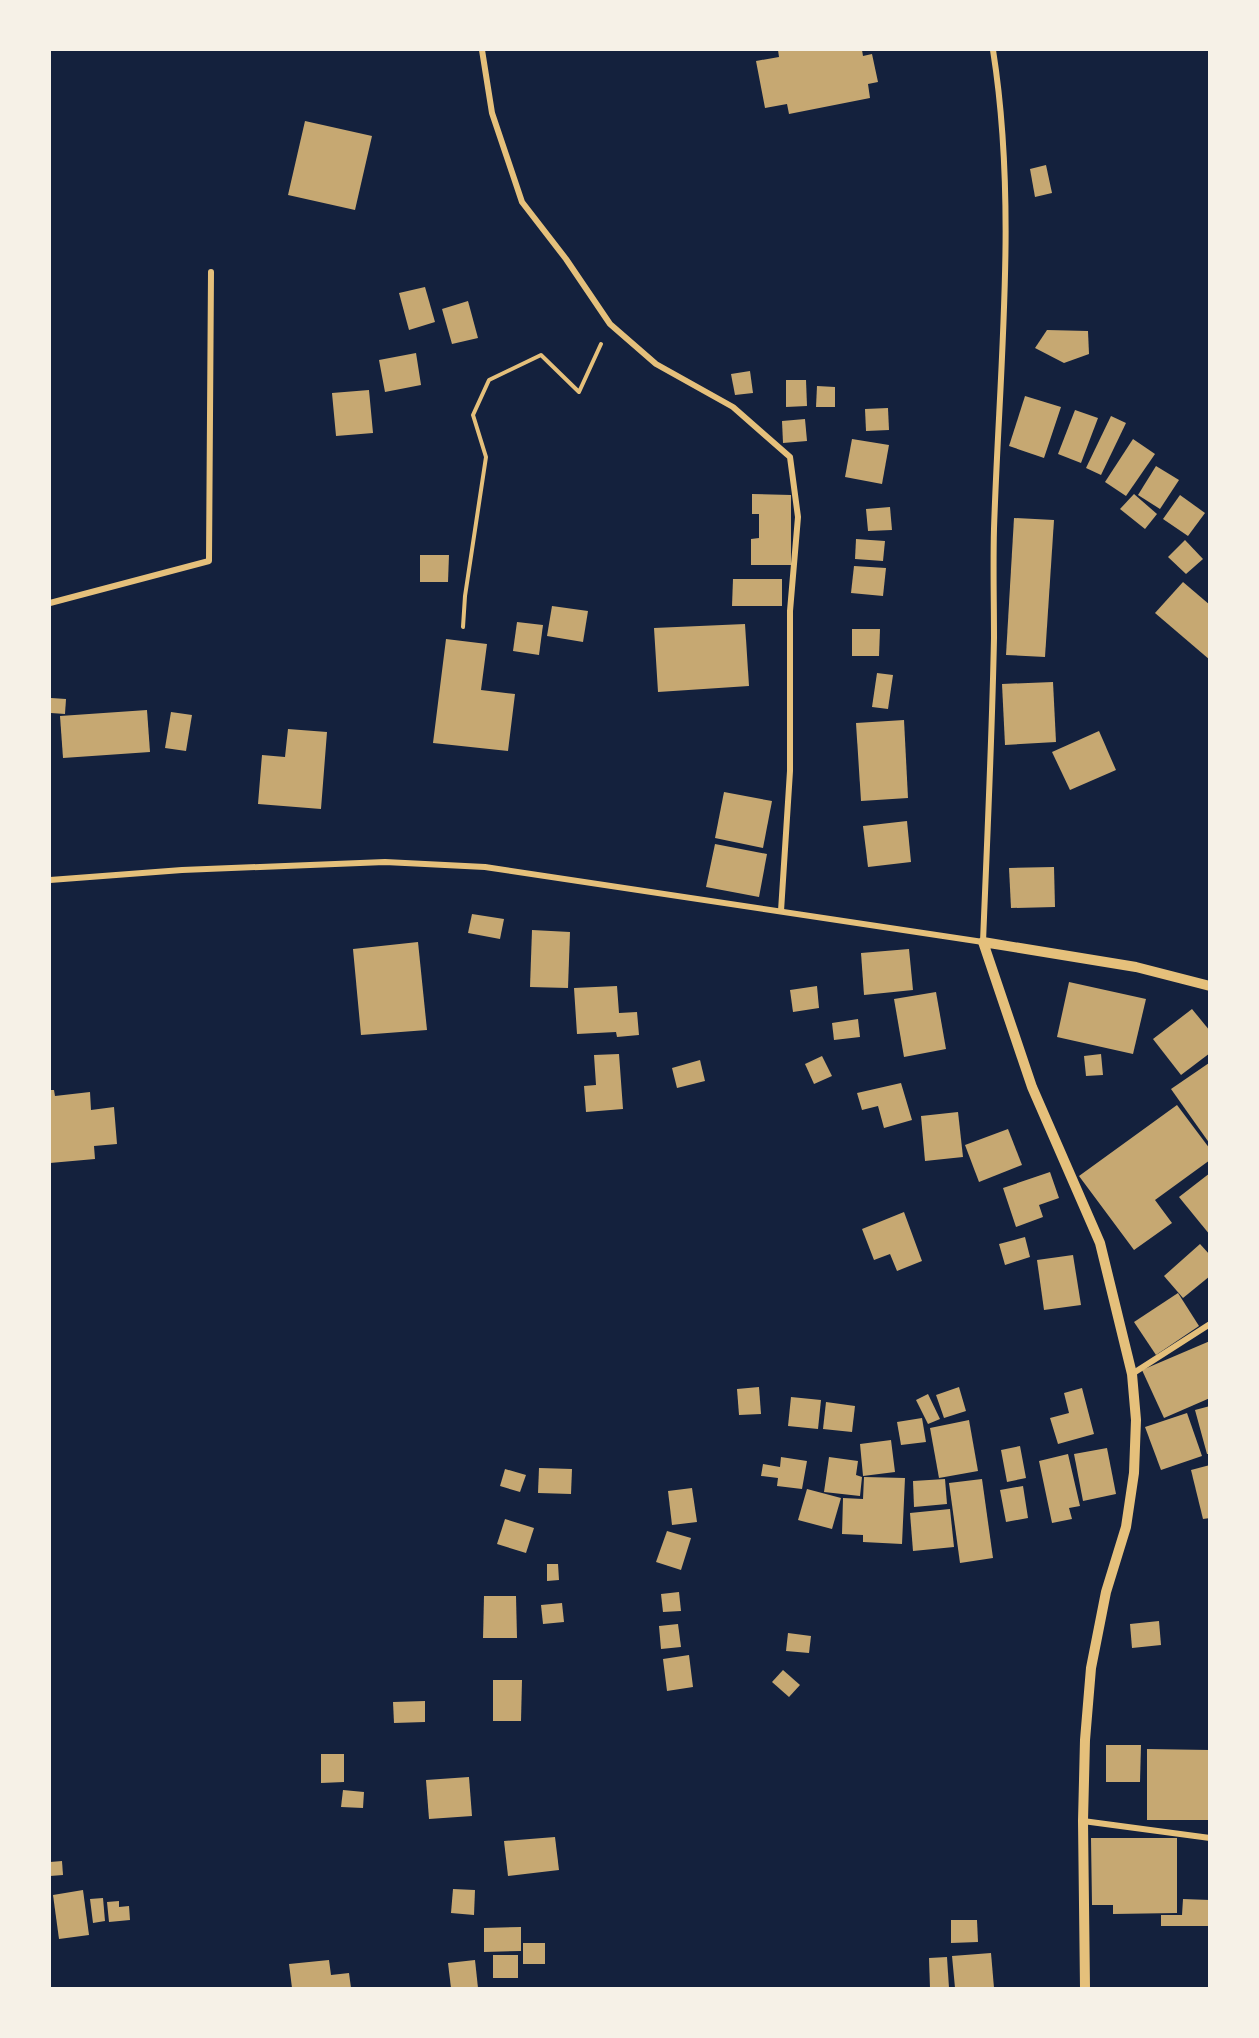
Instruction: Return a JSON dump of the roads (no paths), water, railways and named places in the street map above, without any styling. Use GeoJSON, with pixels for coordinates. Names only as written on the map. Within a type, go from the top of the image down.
{"type":"FeatureCollection","features":[{"type":"Feature","properties":{"kind":"street"},"geometry":{"type":"LineString","coordinates":[[482,50],[492,112],[522,202],[610,324],[656,364],[733,407],[790,457],[798,517],[790,611],[790,771],[781,911]]}},
{"type":"Feature","properties":{"kind":"street"},"geometry":{"type":"LineString","coordinates":[[993,50],[999,88],[1005,178],[1004,308],[994,531],[994,638],[983,942],[1032,1087],[1100,1243],[1132,1374],[1136,1420],[1134,1473],[1126,1527],[1106,1592],[1091,1668],[1085,1740],[1083,1821],[1085,1989]]}},
{"type":"Feature","properties":{"kind":"street"},"geometry":{"type":"LineString","coordinates":[[50,603],[209,561],[211,272]]}},
{"type":"Feature","properties":{"kind":"street"},"geometry":{"type":"LineString","coordinates":[[50,880],[182,870],[385,862],[485,867],[1136,967],[1209,986]]}},
{"type":"Feature","properties":{"kind":"street"},"geometry":{"type":"LineString","coordinates":[[1132,1374],[1209,1324]]}},
{"type":"Feature","properties":{"kind":"street"},"geometry":{"type":"LineString","coordinates":[[1083,1821],[1209,1838]]}}]}
